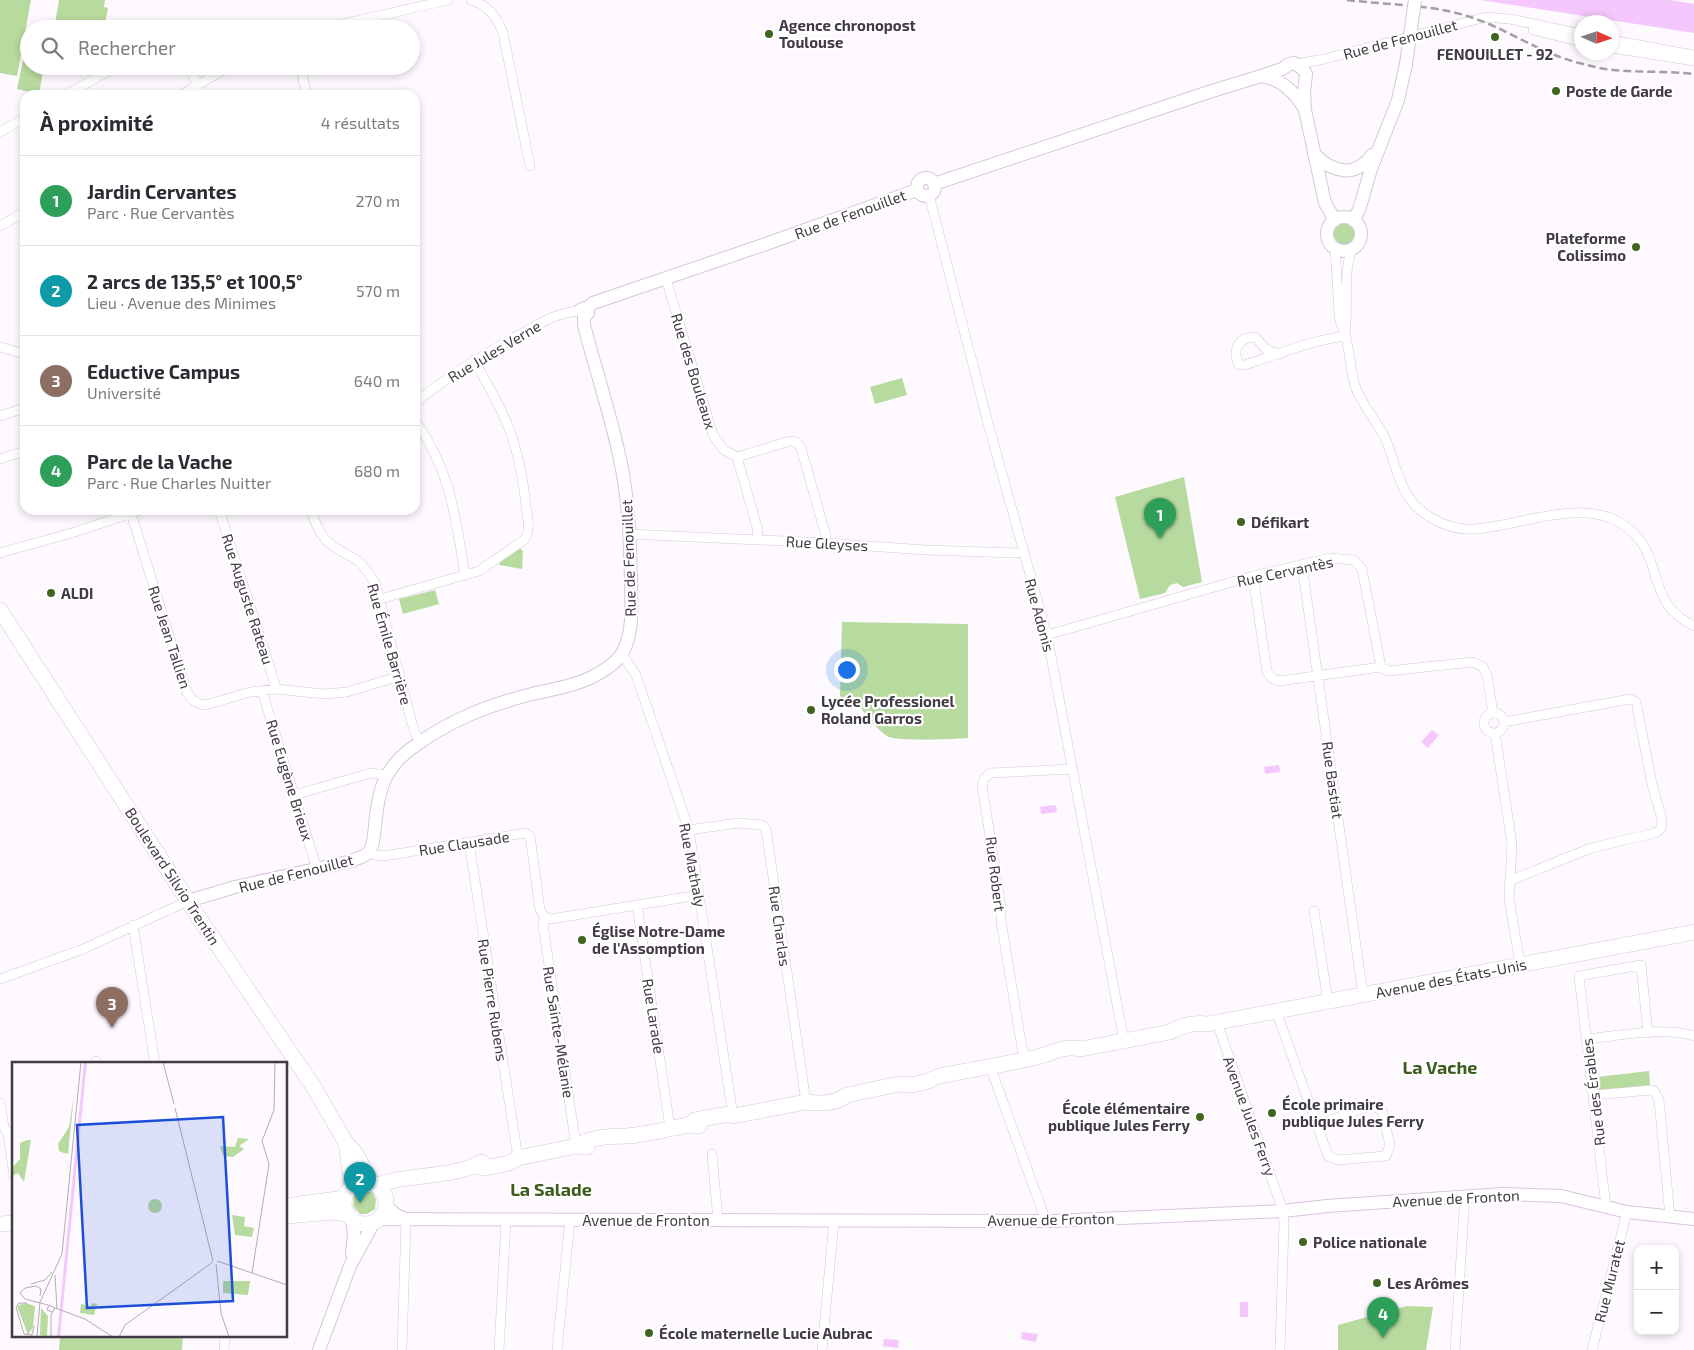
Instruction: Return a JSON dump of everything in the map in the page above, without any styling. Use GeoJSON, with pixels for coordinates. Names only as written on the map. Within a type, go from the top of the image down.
{"type":"FeatureCollection","features":[{"type":"Feature","properties":{"kind":"main road","name":"Boulevard Silvio Trentin"},"geometry":{"type":"LineString","coordinates":[[0,610],[188,901],[312,1086],[346,1143],[356,1154],[374,1184]]}},
{"type":"Feature","properties":{"kind":"main road","name":"Avenue des États-Unis"},"geometry":{"type":"LineString","coordinates":[[374,1184],[390,1180],[428,1176],[474,1166],[485,1168],[509,1163],[518,1158],[576,1146],[601,1146],[618,1142],[626,1136],[730,1120],[733,1116],[806,1102],[818,1104],[841,1100],[848,1095],[899,1084],[913,1085],[928,1082],[939,1076],[1042,1056],[1055,1058],[1075,1053],[1081,1049],[1170,1032],[1180,1034],[1200,1030],[1213,1023],[1694,932]]}},
{"type":"Feature","properties":{"kind":"main road","name":"Boulevard Silvio Trentin"},"geometry":{"type":"LineString","coordinates":[[346,1143],[349,1192]]}},
{"type":"Feature","properties":{"kind":"main road","name":"Avenue des États-Unis"},"geometry":{"type":"LineString","coordinates":[[386,1202],[409,1183],[428,1176]]}},
{"type":"Feature","properties":{"kind":"main road"},"geometry":{"type":"LineString","coordinates":[[288,1206],[349,1192],[361,1182],[374,1184],[386,1202],[376,1221],[363,1224],[350,1216],[332,1212],[288,1216]]}},
{"type":"Feature","properties":{"kind":"main road"},"geometry":{"type":"LineString","coordinates":[[349,1192],[345,1208],[350,1216]]}},
{"type":"Feature","properties":{"kind":"street"},"geometry":{"type":"LineString","coordinates":[[360,20],[448,0]]}},
{"type":"Feature","properties":{"kind":"street"},"geometry":{"type":"LineString","coordinates":[[471,0],[479,3],[493,14],[503,32],[530,166]]}},
{"type":"Feature","properties":{"kind":"street"},"geometry":{"type":"LineString","coordinates":[[1353,220],[1359,210],[1370,169],[1402,90],[1415,0]]}},
{"type":"Feature","properties":{"kind":"street"},"geometry":{"type":"LineString","coordinates":[[1476,19],[1498,17],[1574,32]]}},
{"type":"Feature","properties":{"kind":"street"},"geometry":{"type":"LineString","coordinates":[[1476,19],[1523,27],[1574,40]]}},
{"type":"Feature","properties":{"kind":"street","name":"Rue de Fenouillet"},"geometry":{"type":"LineString","coordinates":[[188,901],[235,887],[352,861],[369,852],[373,841],[379,792],[386,775],[409,750],[452,722],[491,705],[568,686],[595,676],[622,654],[630,630],[632,616],[629,534],[621,464],[587,336],[583,313],[593,303],[1209,92],[1282,69],[1288,64],[1324,60],[1476,19]]}},
{"type":"Feature","properties":{"kind":"street"},"geometry":{"type":"LineString","coordinates":[[1619,41],[1694,55]]}},
{"type":"Feature","properties":{"kind":"street"},"geometry":{"type":"LineString","coordinates":[[1619,49],[1694,61]]}},
{"type":"Feature","properties":{"kind":"street","name":"Rue de Fenouillet"},"geometry":{"type":"LineString","coordinates":[[1286,87],[1300,88],[1312,69],[1324,60]]}},
{"type":"Feature","properties":{"kind":"street"},"geometry":{"type":"LineString","coordinates":[[1297,64],[1302,68],[1305,80],[1305,110],[1325,203],[1334,220]]}},
{"type":"Feature","properties":{"kind":"street"},"geometry":{"type":"LineString","coordinates":[[1282,69],[1280,75],[1286,87],[1305,110]]}},
{"type":"Feature","properties":{"kind":"street"},"geometry":{"type":"LineString","coordinates":[[75,90],[101,75]]}},
{"type":"Feature","properties":{"kind":"street"},"geometry":{"type":"LineString","coordinates":[[193,75],[198,90]]}},
{"type":"Feature","properties":{"kind":"street"},"geometry":{"type":"LineString","coordinates":[[188,90],[214,75]]}},
{"type":"Feature","properties":{"kind":"street"},"geometry":{"type":"LineString","coordinates":[[302,75],[306,90]]}},
{"type":"Feature","properties":{"kind":"street"},"geometry":{"type":"LineString","coordinates":[[1261,76],[1273,79],[1286,87]]}},
{"type":"Feature","properties":{"kind":"street"},"geometry":{"type":"LineString","coordinates":[[0,132],[20,121]]}},
{"type":"Feature","properties":{"kind":"street"},"geometry":{"type":"LineString","coordinates":[[1314,154],[1323,163],[1346,171],[1364,166],[1382,141]]}},
{"type":"Feature","properties":{"kind":"street","name":"Rue Adonis"},"geometry":{"type":"LineString","coordinates":[[927,190],[1047,635],[1124,1041]]}},
{"type":"Feature","properties":{"kind":"street"},"geometry":{"type":"LineString","coordinates":[[0,226],[20,215]]}},
{"type":"Feature","properties":{"kind":"street"},"geometry":{"type":"LineString","coordinates":[[1346,335],[1340,320],[1335,248],[1330,242],[1328,233],[1334,220],[1344,217],[1358,224],[1361,232],[1359,242],[1353,248],[1347,260],[1346,335],[1350,366],[1356,386],[1371,416],[1385,438],[1405,492],[1418,509],[1452,527],[1473,529],[1571,513],[1588,512],[1610,518],[1630,530],[1645,547],[1651,558],[1659,587],[1668,605],[1685,621],[1694,626]]}},
{"type":"Feature","properties":{"kind":"street"},"geometry":{"type":"LineString","coordinates":[[1335,248],[1346,250],[1353,248]]}},
{"type":"Feature","properties":{"kind":"street","name":"Rue des Bouleaux"},"geometry":{"type":"LineString","coordinates":[[666,279],[713,435],[724,450],[737,457]]}},
{"type":"Feature","properties":{"kind":"street","name":"Rue Jules Verne"},"geometry":{"type":"LineString","coordinates":[[420,399],[474,360],[538,324],[558,314],[583,313]]}},
{"type":"Feature","properties":{"kind":"street"},"geometry":{"type":"LineString","coordinates":[[1280,354],[1268,350],[1255,337],[1243,339],[1238,343],[1236,350],[1239,365],[1280,354],[1331,338],[1346,335]]}},
{"type":"Feature","properties":{"kind":"street"},"geometry":{"type":"LineString","coordinates":[[0,347],[20,353]]}},
{"type":"Feature","properties":{"kind":"street"},"geometry":{"type":"LineString","coordinates":[[380,599],[486,567],[524,540],[527,534],[528,522],[525,497],[515,446],[499,407],[474,360]]}},
{"type":"Feature","properties":{"kind":"street"},"geometry":{"type":"LineString","coordinates":[[0,416],[20,410]]}},
{"type":"Feature","properties":{"kind":"street"},"geometry":{"type":"LineString","coordinates":[[420,427],[429,440],[442,467],[450,491],[465,574]]}},
{"type":"Feature","properties":{"kind":"street"},"geometry":{"type":"LineString","coordinates":[[758,540],[757,527],[737,457],[790,441],[796,442],[801,448],[826,536],[826,542]]}},
{"type":"Feature","properties":{"kind":"street"},"geometry":{"type":"LineString","coordinates":[[0,459],[20,453]]}},
{"type":"Feature","properties":{"kind":"street"},"geometry":{"type":"LineString","coordinates":[[0,553],[121,515]]}},
{"type":"Feature","properties":{"kind":"street","name":"Rue Jean Tallien"},"geometry":{"type":"LineString","coordinates":[[132,515],[187,693],[194,701],[202,705],[210,704],[250,692],[276,689],[336,694],[360,689],[400,676]]}},
{"type":"Feature","properties":{"kind":"street","name":"Rue Auguste Rateau"},"geometry":{"type":"LineString","coordinates":[[222,515],[276,689]]}},
{"type":"Feature","properties":{"kind":"street","name":"Rue Émile Barrière"},"geometry":{"type":"LineString","coordinates":[[313,515],[325,539],[333,547],[358,562],[367,570],[375,583],[412,723],[421,742]]}},
{"type":"Feature","properties":{"kind":"street","name":"Rue Gleyses"},"geometry":{"type":"LineString","coordinates":[[629,534],[826,542],[925,550],[1024,552]]}},
{"type":"Feature","properties":{"kind":"street","name":"Rue Cervantès"},"geometry":{"type":"LineString","coordinates":[[1047,635],[1252,576],[1330,558],[1354,560],[1362,569],[1381,667]]}},
{"type":"Feature","properties":{"kind":"street","name":"Rue Bastiat"},"geometry":{"type":"LineString","coordinates":[[1302,565],[1363,995]]}},
{"type":"Feature","properties":{"kind":"street"},"geometry":{"type":"LineString","coordinates":[[1252,576],[1267,672],[1273,679],[1280,681],[1381,667],[1388,671],[1473,662],[1483,667],[1487,675],[1493,712]]}},
{"type":"Feature","properties":{"kind":"street","name":"Rue Mathaly"},"geometry":{"type":"LineString","coordinates":[[622,654],[636,675],[689,830],[733,1116]]}},
{"type":"Feature","properties":{"kind":"street","name":"Rue Eugène Brieux"},"geometry":{"type":"LineString","coordinates":[[262,691],[317,869]]}},
{"type":"Feature","properties":{"kind":"street"},"geometry":{"type":"LineString","coordinates":[[1504,722],[1630,699],[1636,702],[1652,784],[1662,820],[1660,830],[1654,833],[1591,848],[1509,881]]}},
{"type":"Feature","properties":{"kind":"street"},"geometry":{"type":"LineString","coordinates":[[1493,712],[1499,714],[1504,722],[1501,730],[1495,733],[1486,730],[1484,723],[1487,715],[1493,712]]}},
{"type":"Feature","properties":{"kind":"street"},"geometry":{"type":"LineString","coordinates":[[1495,733],[1512,844],[1509,899],[1520,964]]}},
{"type":"Feature","properties":{"kind":"street","name":"Rue Robert"},"geometry":{"type":"LineString","coordinates":[[1024,1060],[1001,921],[1001,907],[982,785],[984,779],[990,773],[1072,769]]}},
{"type":"Feature","properties":{"kind":"street"},"geometry":{"type":"LineString","coordinates":[[294,795],[371,772],[386,775]]}},
{"type":"Feature","properties":{"kind":"street","name":"Rue Charlas"},"geometry":{"type":"LineString","coordinates":[[689,830],[738,823],[762,825],[766,829],[806,1102]]}},
{"type":"Feature","properties":{"kind":"street","name":"Rue Clausade"},"geometry":{"type":"LineString","coordinates":[[369,852],[384,856],[525,833],[530,836],[540,910],[545,917]]}},
{"type":"Feature","properties":{"kind":"street","name":"Rue Pierre Rubens"},"geometry":{"type":"LineString","coordinates":[[468,842],[518,1158]]}},
{"type":"Feature","properties":{"kind":"street"},"geometry":{"type":"LineString","coordinates":[[545,917],[551,919],[699,895]]}},
{"type":"Feature","properties":{"kind":"street"},"geometry":{"type":"LineString","coordinates":[[0,979],[83,949],[188,901]]}},
{"type":"Feature","properties":{"kind":"street","name":"Rue Larade"},"geometry":{"type":"LineString","coordinates":[[637,905],[670,1128]]}},
{"type":"Feature","properties":{"kind":"street"},"geometry":{"type":"LineString","coordinates":[[1314,910],[1328,1002]]}},
{"type":"Feature","properties":{"kind":"street","name":"Rue Sainte-Mélanie"},"geometry":{"type":"LineString","coordinates":[[545,917],[543,925],[576,1146]]}},
{"type":"Feature","properties":{"kind":"street"},"geometry":{"type":"LineString","coordinates":[[133,925],[154,1062]]}},
{"type":"Feature","properties":{"kind":"street","name":"Rue des Érables"},"geometry":{"type":"LineString","coordinates":[[1606,1207],[1579,976],[1641,965],[1648,1033]]}},
{"type":"Feature","properties":{"kind":"street"},"geometry":{"type":"LineString","coordinates":[[1277,1012],[1317,1125],[1328,1156],[1338,1160],[1386,1156],[1390,1145],[1382,1111],[1372,1105],[1317,1125]]}},
{"type":"Feature","properties":{"kind":"street","name":"Avenue Jules Ferry"},"geometry":{"type":"LineString","coordinates":[[1213,1023],[1220,1030],[1283,1210],[1280,1350]]}},
{"type":"Feature","properties":{"kind":"street"},"geometry":{"type":"LineString","coordinates":[[1586,1039],[1669,1031],[1694,1036]]}},
{"type":"Feature","properties":{"kind":"street"},"geometry":{"type":"LineString","coordinates":[[990,1066],[1046,1221]]}},
{"type":"Feature","properties":{"kind":"street"},"geometry":{"type":"LineString","coordinates":[[1593,1095],[1652,1090],[1656,1092],[1659,1100],[1670,1217]]}},
{"type":"Feature","properties":{"kind":"street"},"geometry":{"type":"LineString","coordinates":[[0,1104],[4,1127],[8,1134],[12,1161]]}},
{"type":"Feature","properties":{"kind":"street"},"geometry":{"type":"LineString","coordinates":[[712,1154],[718,1220]]}},
{"type":"Feature","properties":{"kind":"street","name":"Avenue de Fronton"},"geometry":{"type":"LineString","coordinates":[[376,1221],[406,1219],[1046,1221],[1283,1210],[1503,1194],[1561,1196],[1627,1212],[1694,1219]]}},
{"type":"Feature","properties":{"kind":"street"},"geometry":{"type":"LineString","coordinates":[[1456,1350],[1465,1196]]}},
{"type":"Feature","properties":{"kind":"street"},"geometry":{"type":"LineString","coordinates":[[386,1202],[396,1215],[406,1219],[402,1350]]}},
{"type":"Feature","properties":{"kind":"street","name":"Rue Muratet"},"geometry":{"type":"LineString","coordinates":[[1592,1350],[1627,1212]]}},
{"type":"Feature","properties":{"kind":"street"},"geometry":{"type":"LineString","coordinates":[[350,1216],[353,1245],[350,1266]]}},
{"type":"Feature","properties":{"kind":"street"},"geometry":{"type":"LineString","coordinates":[[499,1350],[506,1220]]}},
{"type":"Feature","properties":{"kind":"street"},"geometry":{"type":"LineString","coordinates":[[557,1350],[570,1220]]}},
{"type":"Feature","properties":{"kind":"street"},"geometry":{"type":"LineString","coordinates":[[320,1350],[350,1266],[376,1221]]}},
{"type":"Feature","properties":{"kind":"street"},"geometry":{"type":"LineString","coordinates":[[822,1350],[834,1221]]}},
{"type":"Feature","properties":{"kind":"green space"},"geometry":{"type":"Polygon","coordinates":[[[0,0],[31,0],[27,20],[20,20],[20,60],[17,76],[0,73],[0,0]]]}},
{"type":"Feature","properties":{"kind":"green space"},"geometry":{"type":"Polygon","coordinates":[[[59,0],[105,0],[104,7],[108,8],[106,20],[56,20],[59,0]]]}},
{"type":"Feature","properties":{"kind":"green space"},"geometry":{"type":"Polygon","coordinates":[[[20,75],[42,75],[40,90],[17,89],[20,75]]]}},
{"type":"Feature","properties":{"kind":"green space"},"geometry":{"type":"Polygon","coordinates":[[[1345,223],[1353,226],[1356,234],[1353,242],[1345,245],[1337,242],[1334,234],[1337,226],[1345,223]]]}},
{"type":"Feature","properties":{"kind":"green space"},"geometry":{"type":"Polygon","coordinates":[[[902,378],[907,395],[875,404],[870,387],[902,378]]]}},
{"type":"Feature","properties":{"kind":"green space"},"geometry":{"type":"Polygon","coordinates":[[[1184,477],[1202,582],[1183,587],[1177,583],[1170,585],[1165,593],[1140,599],[1115,497],[1184,477]]]}},
{"type":"Feature","properties":{"kind":"green space"},"geometry":{"type":"Polygon","coordinates":[[[518,549],[521,549],[523,552],[522,569],[499,565],[500,562],[518,549]]]}},
{"type":"Feature","properties":{"kind":"green space"},"geometry":{"type":"Polygon","coordinates":[[[435,590],[439,604],[403,614],[399,599],[435,590]]]}},
{"type":"Feature","properties":{"kind":"green space"},"geometry":{"type":"Polygon","coordinates":[[[842,622],[968,624],[968,738],[926,740],[893,738],[879,730],[858,705],[855,707],[840,697],[842,622]]]}},
{"type":"Feature","properties":{"kind":"green space"},"geometry":{"type":"Polygon","coordinates":[[[1649,1071],[1650,1085],[1599,1090],[1597,1077],[1649,1071]]]}},
{"type":"Feature","properties":{"kind":"green space"},"geometry":{"type":"Polygon","coordinates":[[[363,1190],[373,1193],[376,1199],[375,1209],[367,1214],[360,1214],[353,1206],[354,1196],[363,1190]]]}},
{"type":"Feature","properties":{"kind":"green space"},"geometry":{"type":"Polygon","coordinates":[[[1407,1306],[1433,1307],[1426,1350],[1338,1350],[1338,1325],[1407,1306]]]}},
{"type":"Feature","properties":{"kind":"green space"},"geometry":{"type":"Polygon","coordinates":[[[60,1338],[183,1338],[182,1350],[59,1350],[60,1338]]]}},
{"type":"Feature","properties":{"kind":"shaded area"},"geometry":{"type":"Polygon","coordinates":[[[1480,0],[1670,0],[1694,4],[1694,33],[1619,21],[1619,15],[1577,15],[1480,0]]]}},
{"type":"Feature","properties":{"kind":"shaded area"},"geometry":{"type":"Polygon","coordinates":[[[1432,730],[1439,735],[1428,748],[1421,742],[1432,730]]]}},
{"type":"Feature","properties":{"kind":"shaded area"},"geometry":{"type":"Polygon","coordinates":[[[1279,765],[1280,772],[1265,774],[1264,767],[1279,765]]]}},
{"type":"Feature","properties":{"kind":"shaded area"},"geometry":{"type":"Polygon","coordinates":[[[1054,805],[1057,812],[1041,814],[1040,807],[1054,805]]]}},
{"type":"Feature","properties":{"kind":"shaded area"},"geometry":{"type":"Polygon","coordinates":[[[1240,1302],[1248,1302],[1248,1317],[1240,1317],[1240,1302]]]}},
{"type":"Feature","properties":{"kind":"shaded area"},"geometry":{"type":"Polygon","coordinates":[[[1022,1332],[1038,1334],[1036,1342],[1021,1339],[1022,1332]]]}},
{"type":"Feature","properties":{"kind":"shaded area"},"geometry":{"type":"Polygon","coordinates":[[[884,1339],[899,1340],[898,1348],[883,1346],[884,1339]]]}},
{"type":"Feature","properties":{"kind":"railway"},"geometry":{"type":"LineString","coordinates":[[1347,0],[1450,11],[1487,23],[1555,55],[1595,67],[1694,74]]}},
{"type":"Feature","properties":{"kind":"place","name":"Agence chronopost Toulouse"},"geometry":{"type":"Point","coordinates":[769,34]}},
{"type":"Feature","properties":{"kind":"place","name":"FENOUILLET - 92"},"geometry":{"type":"Point","coordinates":[1495,37]}},
{"type":"Feature","properties":{"kind":"place","name":"Poste de Garde"},"geometry":{"type":"Point","coordinates":[1556,91]}},
{"type":"Feature","properties":{"kind":"place","name":"Plateforme Colissimo"},"geometry":{"type":"Point","coordinates":[1636,247]}},
{"type":"Feature","properties":{"kind":"place","name":"Défikart"},"geometry":{"type":"Point","coordinates":[1241,522]}},
{"type":"Feature","properties":{"kind":"place","name":"Jardin Cervantes"},"geometry":{"type":"Point","coordinates":[1160,539]}},
{"type":"Feature","properties":{"kind":"place","name":"ALDI"},"geometry":{"type":"Point","coordinates":[51,593]}},
{"type":"Feature","properties":{"kind":"place","name":"Lycée Professionel Roland Garros"},"geometry":{"type":"Point","coordinates":[811,710]}},
{"type":"Feature","properties":{"kind":"place","name":"Église Notre-Dame de l'Assomption"},"geometry":{"type":"Point","coordinates":[582,940]}},
{"type":"Feature","properties":{"kind":"place","name":"Eductive Campus"},"geometry":{"type":"Point","coordinates":[112,1028]}},
{"type":"Feature","properties":{"kind":"place","name":"École primaire publique Jules Ferry"},"geometry":{"type":"Point","coordinates":[1272,1113]}},
{"type":"Feature","properties":{"kind":"place","name":"École élémentaire publique Jules Ferry"},"geometry":{"type":"Point","coordinates":[1200,1117]}},
{"type":"Feature","properties":{"kind":"place","name":"2 arcs de 135,5° et 100,5°"},"geometry":{"type":"Point","coordinates":[360,1203]}},
{"type":"Feature","properties":{"kind":"place","name":"Police nationale"},"geometry":{"type":"Point","coordinates":[1303,1242]}},
{"type":"Feature","properties":{"kind":"place","name":"Les Arômes"},"geometry":{"type":"Point","coordinates":[1377,1283]}},
{"type":"Feature","properties":{"kind":"place","name":"École maternelle Lucie Aubrac"},"geometry":{"type":"Point","coordinates":[649,1333]}},
{"type":"Feature","properties":{"kind":"place","name":"Parc de la Vache"},"geometry":{"type":"Point","coordinates":[1383,1338]}},
{"type":"Feature","properties":{"kind":"district","name":"La Vache"},"geometry":{"type":"Point","coordinates":[1440,1067]}},
{"type":"Feature","properties":{"kind":"district","name":"La Salade"},"geometry":{"type":"Point","coordinates":[551,1189]}}]}
